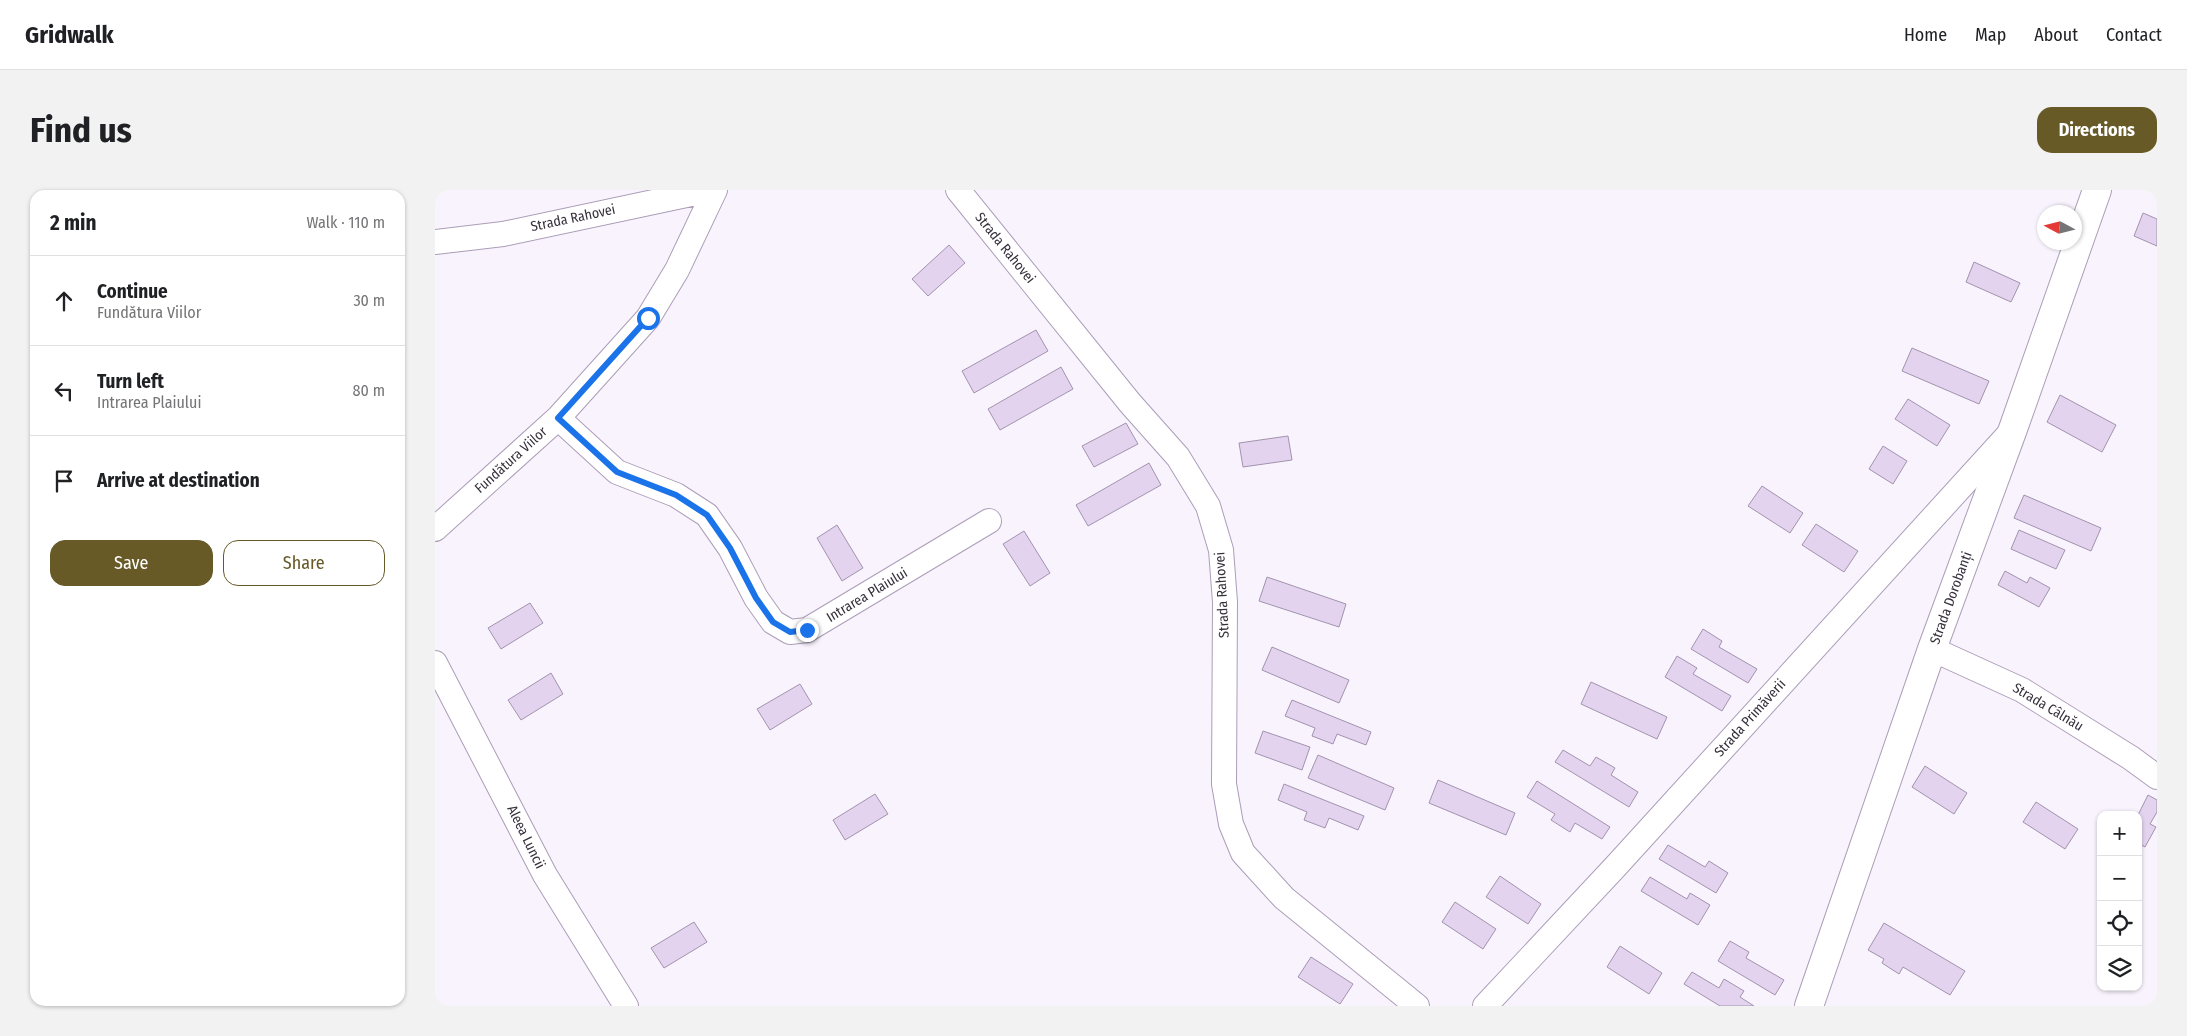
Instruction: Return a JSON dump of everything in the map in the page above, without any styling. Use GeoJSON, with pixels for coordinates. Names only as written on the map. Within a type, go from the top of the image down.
{"type":"FeatureCollection","features":[{"type":"Feature","properties":{"kind":"main road","name":"Strada Dorobanți"},"geometry":{"type":"LineString","coordinates":[[1809,1006],[1932,649],[2013,429],[2097,190]]}},
{"type":"Feature","properties":{"kind":"street","name":"Strada Rahovei"},"geometry":{"type":"LineString","coordinates":[[435,242],[503,234],[710,190]]}},
{"type":"Feature","properties":{"kind":"street","name":"Fundătura Viilor"},"geometry":{"type":"LineString","coordinates":[[435,529],[558,418],[648,318],[677,270],[715,190]]}},
{"type":"Feature","properties":{"kind":"street","name":"Strada Rahovei"},"geometry":{"type":"LineString","coordinates":[[958,190],[1130,403],[1178,457],[1208,506],[1221,550],[1225,602],[1224,784],[1231,824],[1243,853],[1284,898],[1417,1006]]}},
{"type":"Feature","properties":{"kind":"street","name":"Intrarea Plaiului"},"geometry":{"type":"LineString","coordinates":[[558,418],[617,472],[676,495],[707,515],[730,548],[756,598],[773,622],[790,632],[807,630],[989,521]]}},
{"type":"Feature","properties":{"kind":"street","name":"Strada Primăverii"},"geometry":{"type":"LineString","coordinates":[[1485,1006],[1616,866],[2013,429]]}},
{"type":"Feature","properties":{"kind":"street","name":"Strada Câlnău"},"geometry":{"type":"LineString","coordinates":[[1932,649],[2022,690],[2131,758],[2157,777]]}},
{"type":"Feature","properties":{"kind":"street","name":"Aleea Luncii"},"geometry":{"type":"LineString","coordinates":[[435,663],[545,875],[626,1006]]}},
{"type":"Feature","properties":{"kind":"building"},"geometry":{"type":"Polygon","coordinates":[[[2143,213],[2157,219],[2157,246],[2134,236],[2143,213]]]}},
{"type":"Feature","properties":{"kind":"building"},"geometry":{"type":"Polygon","coordinates":[[[949,245],[965,263],[928,296],[912,279],[949,245]]]}},
{"type":"Feature","properties":{"kind":"building"},"geometry":{"type":"Polygon","coordinates":[[[1974,262],[2020,283],[2011,302],[1966,282],[1974,262]]]}},
{"type":"Feature","properties":{"kind":"building"},"geometry":{"type":"Polygon","coordinates":[[[1036,330],[1048,351],[974,393],[962,371],[1036,330]]]}},
{"type":"Feature","properties":{"kind":"building"},"geometry":{"type":"Polygon","coordinates":[[[1912,348],[1989,381],[1979,404],[1902,371],[1912,348]]]}},
{"type":"Feature","properties":{"kind":"building"},"geometry":{"type":"Polygon","coordinates":[[[1061,367],[1073,389],[1000,430],[988,409],[1061,367]]]}},
{"type":"Feature","properties":{"kind":"building"},"geometry":{"type":"Polygon","coordinates":[[[2060,395],[2116,425],[2102,452],[2047,422],[2060,395]]]}},
{"type":"Feature","properties":{"kind":"building"},"geometry":{"type":"Polygon","coordinates":[[[1908,399],[1950,425],[1937,446],[1895,419],[1908,399]]]}},
{"type":"Feature","properties":{"kind":"building"},"geometry":{"type":"Polygon","coordinates":[[[1126,423],[1138,444],[1094,467],[1082,446],[1126,423]]]}},
{"type":"Feature","properties":{"kind":"building"},"geometry":{"type":"Polygon","coordinates":[[[1288,436],[1292,460],[1243,467],[1239,443],[1288,436]]]}},
{"type":"Feature","properties":{"kind":"building"},"geometry":{"type":"Polygon","coordinates":[[[1883,446],[1907,461],[1893,484],[1869,469],[1883,446]]]}},
{"type":"Feature","properties":{"kind":"building"},"geometry":{"type":"Polygon","coordinates":[[[1149,463],[1161,485],[1088,526],[1076,505],[1149,463]]]}},
{"type":"Feature","properties":{"kind":"building"},"geometry":{"type":"Polygon","coordinates":[[[1762,486],[1803,513],[1790,533],[1748,506],[1762,486]]]}},
{"type":"Feature","properties":{"kind":"building"},"geometry":{"type":"Polygon","coordinates":[[[2024,495],[2101,528],[2091,551],[2014,518],[2024,495]]]}},
{"type":"Feature","properties":{"kind":"building"},"geometry":{"type":"Polygon","coordinates":[[[1816,524],[1858,551],[1844,572],[1802,545],[1816,524]]]}},
{"type":"Feature","properties":{"kind":"building"},"geometry":{"type":"Polygon","coordinates":[[[837,525],[863,568],[842,581],[817,538],[837,525]]]}},
{"type":"Feature","properties":{"kind":"building"},"geometry":{"type":"Polygon","coordinates":[[[2019,530],[2065,550],[2056,569],[2011,549],[2019,530]]]}},
{"type":"Feature","properties":{"kind":"building"},"geometry":{"type":"Polygon","coordinates":[[[1024,531],[1050,573],[1030,586],[1003,544],[1024,531]]]}},
{"type":"Feature","properties":{"kind":"building"},"geometry":{"type":"Polygon","coordinates":[[[2005,571],[2027,583],[2030,577],[2050,588],[2039,607],[1998,585],[2005,571]]]}},
{"type":"Feature","properties":{"kind":"building"},"geometry":{"type":"Polygon","coordinates":[[[1267,577],[1346,604],[1339,627],[1259,601],[1267,577]]]}},
{"type":"Feature","properties":{"kind":"building"},"geometry":{"type":"Polygon","coordinates":[[[530,603],[543,623],[501,649],[488,628],[530,603]]]}},
{"type":"Feature","properties":{"kind":"building"},"geometry":{"type":"Polygon","coordinates":[[[1703,629],[1722,641],[1719,647],[1757,669],[1748,683],[1691,649],[1703,629]]]}},
{"type":"Feature","properties":{"kind":"building"},"geometry":{"type":"Polygon","coordinates":[[[1272,647],[1349,680],[1339,703],[1262,670],[1272,647]]]}},
{"type":"Feature","properties":{"kind":"building"},"geometry":{"type":"Polygon","coordinates":[[[1677,656],[1697,668],[1693,674],[1731,696],[1722,711],[1665,677],[1677,656]]]}},
{"type":"Feature","properties":{"kind":"building"},"geometry":{"type":"Polygon","coordinates":[[[551,673],[563,694],[521,720],[508,700],[551,673]]]}},
{"type":"Feature","properties":{"kind":"building"},"geometry":{"type":"Polygon","coordinates":[[[1591,682],[1667,717],[1657,739],[1581,704],[1591,682]]]}},
{"type":"Feature","properties":{"kind":"building"},"geometry":{"type":"Polygon","coordinates":[[[800,684],[812,704],[770,730],[757,709],[800,684]]]}},
{"type":"Feature","properties":{"kind":"building"},"geometry":{"type":"Polygon","coordinates":[[[1292,700],[1371,732],[1366,745],[1337,734],[1333,744],[1312,736],[1315,728],[1285,716],[1292,700]]]}},
{"type":"Feature","properties":{"kind":"building"},"geometry":{"type":"Polygon","coordinates":[[[1263,731],[1310,747],[1302,770],[1255,753],[1263,731]]]}},
{"type":"Feature","properties":{"kind":"building"},"geometry":{"type":"Polygon","coordinates":[[[1563,750],[1590,766],[1596,757],[1615,768],[1611,775],[1638,792],[1629,807],[1555,762],[1563,750]]]}},
{"type":"Feature","properties":{"kind":"building"},"geometry":{"type":"Polygon","coordinates":[[[1318,755],[1394,788],[1385,810],[1308,778],[1318,755]]]}},
{"type":"Feature","properties":{"kind":"building"},"geometry":{"type":"Polygon","coordinates":[[[1925,766],[1967,793],[1954,814],[1912,787],[1925,766]]]}},
{"type":"Feature","properties":{"kind":"building"},"geometry":{"type":"Polygon","coordinates":[[[1438,780],[1515,813],[1506,835],[1429,803],[1438,780]]]}},
{"type":"Feature","properties":{"kind":"building"},"geometry":{"type":"Polygon","coordinates":[[[1537,781],[1610,827],[1602,839],[1575,823],[1570,832],[1551,820],[1555,814],[1527,797],[1537,781]]]}},
{"type":"Feature","properties":{"kind":"building"},"geometry":{"type":"Polygon","coordinates":[[[1284,784],[1364,816],[1358,830],[1329,818],[1325,828],[1304,820],[1307,812],[1278,800],[1284,784]]]}},
{"type":"Feature","properties":{"kind":"building"},"geometry":{"type":"Polygon","coordinates":[[[875,794],[888,814],[845,840],[833,820],[875,794]]]}},
{"type":"Feature","properties":{"kind":"building"},"geometry":{"type":"Polygon","coordinates":[[[2148,795],[2157,800],[2157,812],[2150,824],[2156,827],[2145,847],[2142,845],[2142,811],[2140,811],[2148,795]]]}},
{"type":"Feature","properties":{"kind":"building"},"geometry":{"type":"Polygon","coordinates":[[[2036,802],[2078,829],[2065,849],[2023,822],[2036,802]]]}},
{"type":"Feature","properties":{"kind":"building"},"geometry":{"type":"Polygon","coordinates":[[[1668,845],[1705,867],[1709,861],[1728,873],[1716,893],[1659,859],[1668,845]]]}},
{"type":"Feature","properties":{"kind":"building"},"geometry":{"type":"Polygon","coordinates":[[[1500,876],[1541,904],[1528,924],[1486,897],[1500,876]]]}},
{"type":"Feature","properties":{"kind":"building"},"geometry":{"type":"Polygon","coordinates":[[[1650,877],[1687,899],[1690,893],[1710,905],[1698,925],[1641,891],[1650,877]]]}},
{"type":"Feature","properties":{"kind":"building"},"geometry":{"type":"Polygon","coordinates":[[[1455,902],[1496,929],[1483,949],[1442,922],[1455,902]]]}},
{"type":"Feature","properties":{"kind":"building"},"geometry":{"type":"Polygon","coordinates":[[[694,922],[707,942],[664,968],[651,948],[694,922]]]}},
{"type":"Feature","properties":{"kind":"building"},"geometry":{"type":"Polygon","coordinates":[[[1884,923],[1965,971],[1950,995],[1903,967],[1899,974],[1882,963],[1884,959],[1868,950],[1884,923]]]}},
{"type":"Feature","properties":{"kind":"building"},"geometry":{"type":"Polygon","coordinates":[[[1730,941],[1749,952],[1746,958],[1784,980],[1775,995],[1718,961],[1730,941]]]}},
{"type":"Feature","properties":{"kind":"building"},"geometry":{"type":"Polygon","coordinates":[[[1620,946],[1662,973],[1649,994],[1607,967],[1620,946]]]}},
{"type":"Feature","properties":{"kind":"building"},"geometry":{"type":"Polygon","coordinates":[[[1311,957],[1353,984],[1340,1004],[1298,977],[1311,957]]]}},
{"type":"Feature","properties":{"kind":"building"},"geometry":{"type":"Polygon","coordinates":[[[1692,972],[1719,988],[1724,979],[1744,991],[1740,997],[1754,1006],[1720,1006],[1684,984],[1692,972]]]}},
{"type":"Feature","properties":{"kind":"route"},"geometry":{"type":"LineString","coordinates":[[648,318],[558,418],[617,472],[676,495],[707,515],[730,548],[756,598],[773,622],[790,632],[807,630]]}}]}
